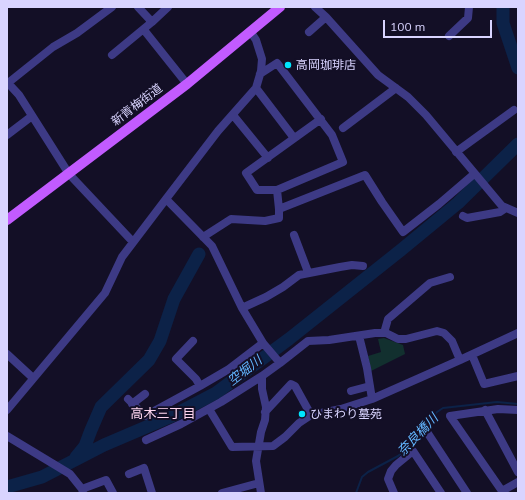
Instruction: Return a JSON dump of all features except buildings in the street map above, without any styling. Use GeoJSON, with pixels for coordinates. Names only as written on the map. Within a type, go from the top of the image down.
{"type":"FeatureCollection","features":[{"type":"Feature","properties":{"kind":"main road","name":"新青梅街道"},"geometry":{"type":"LineString","coordinates":[[7,220],[187,84],[280,7]]}},
{"type":"Feature","properties":{"kind":"street"},"geometry":{"type":"LineString","coordinates":[[112,7],[77,34],[53,47],[7,82],[19,96],[69,174],[133,242]]}},
{"type":"Feature","properties":{"kind":"street"},"geometry":{"type":"LineString","coordinates":[[138,7],[152,22]]}},
{"type":"Feature","properties":{"kind":"street"},"geometry":{"type":"LineString","coordinates":[[112,56],[144,30],[168,7]]}},
{"type":"Feature","properties":{"kind":"street"},"geometry":{"type":"LineString","coordinates":[[315,7],[326,17],[378,75],[408,97],[426,115],[502,206],[518,213]]}},
{"type":"Feature","properties":{"kind":"street"},"geometry":{"type":"LineString","coordinates":[[448,36],[468,18],[469,7]]}},
{"type":"Feature","properties":{"kind":"street"},"geometry":{"type":"LineString","coordinates":[[309,32],[326,17]]}},
{"type":"Feature","properties":{"kind":"street"},"geometry":{"type":"LineString","coordinates":[[144,30],[187,84]]}},
{"type":"Feature","properties":{"kind":"street"},"geometry":{"type":"LineString","coordinates":[[7,410],[105,293],[122,257],[133,242],[218,131],[256,88],[262,59],[256,40],[250,32]]}},
{"type":"Feature","properties":{"kind":"street"},"geometry":{"type":"LineString","coordinates":[[260,74],[277,63],[321,119],[332,135],[343,162],[277,190],[257,190],[246,173],[321,119]]}},
{"type":"Feature","properties":{"kind":"street"},"geometry":{"type":"LineString","coordinates":[[256,88],[294,138]]}},
{"type":"Feature","properties":{"kind":"street"},"geometry":{"type":"LineString","coordinates":[[343,128],[396,88]]}},
{"type":"Feature","properties":{"kind":"street"},"geometry":{"type":"LineString","coordinates":[[456,152],[514,110]]}},
{"type":"Feature","properties":{"kind":"street"},"geometry":{"type":"LineString","coordinates":[[233,115],[268,158]]}},
{"type":"Feature","properties":{"kind":"street"},"geometry":{"type":"LineString","coordinates":[[7,135],[32,116]]}},
{"type":"Feature","properties":{"kind":"street"},"geometry":{"type":"LineString","coordinates":[[279,209],[366,175],[382,202],[403,232],[474,174]]}},
{"type":"Feature","properties":{"kind":"street"},"geometry":{"type":"LineString","coordinates":[[203,238],[231,219],[265,221],[279,218],[277,190]]}},
{"type":"Feature","properties":{"kind":"street"},"geometry":{"type":"LineString","coordinates":[[166,198],[212,246],[242,308],[264,344],[279,362]]}},
{"type":"Feature","properties":{"kind":"street"},"geometry":{"type":"LineString","coordinates":[[463,216],[467,218],[500,212],[506,208]]}},
{"type":"Feature","properties":{"kind":"street"},"geometry":{"type":"LineString","coordinates":[[294,235],[308,272]]}},
{"type":"Feature","properties":{"kind":"street"},"geometry":{"type":"LineString","coordinates":[[242,308],[271,294],[299,275],[308,272],[352,265],[363,266]]}},
{"type":"Feature","properties":{"kind":"street"},"geometry":{"type":"LineString","coordinates":[[384,333],[388,318],[430,283],[450,277]]}},
{"type":"Feature","properties":{"kind":"street"},"geometry":{"type":"LineString","coordinates":[[146,440],[209,409],[262,376],[308,341],[359,336],[375,332],[406,339],[437,331],[444,333],[452,341],[460,360]]}},
{"type":"Feature","properties":{"kind":"street"},"geometry":{"type":"LineString","coordinates":[[209,409],[232,447],[273,446],[278,444],[299,423],[311,415],[341,409],[372,399],[515,335],[518,343]]}},
{"type":"Feature","properties":{"kind":"street"},"geometry":{"type":"LineString","coordinates":[[359,336],[372,399]]}},
{"type":"Feature","properties":{"kind":"street"},"geometry":{"type":"LineString","coordinates":[[193,341],[176,360],[196,379],[200,386]]}},
{"type":"Feature","properties":{"kind":"street"},"geometry":{"type":"LineString","coordinates":[[144,394],[130,402],[145,416],[229,369],[264,344]]}},
{"type":"Feature","properties":{"kind":"street"},"geometry":{"type":"LineString","coordinates":[[7,354],[33,378]]}},
{"type":"Feature","properties":{"kind":"street"},"geometry":{"type":"LineString","coordinates":[[472,355],[484,384],[518,376]]}},
{"type":"Feature","properties":{"kind":"street"},"geometry":{"type":"LineString","coordinates":[[261,493],[256,461],[265,420],[266,406],[262,389],[262,376]]}},
{"type":"Feature","properties":{"kind":"street"},"geometry":{"type":"LineString","coordinates":[[265,412],[291,384],[295,386],[311,415]]}},
{"type":"Feature","properties":{"kind":"street"},"geometry":{"type":"LineString","coordinates":[[351,392],[370,386]]}},
{"type":"Feature","properties":{"kind":"street"},"geometry":{"type":"LineString","coordinates":[[517,411],[498,409],[450,416],[502,491],[518,482]]}},
{"type":"Feature","properties":{"kind":"street"},"geometry":{"type":"LineString","coordinates":[[485,410],[518,472]]}},
{"type":"Feature","properties":{"kind":"street"},"geometry":{"type":"LineString","coordinates":[[428,432],[467,493]]}},
{"type":"Feature","properties":{"kind":"street"},"geometry":{"type":"LineString","coordinates":[[7,436],[70,474],[82,492],[106,480],[113,493]]}},
{"type":"Feature","properties":{"kind":"street"},"geometry":{"type":"LineString","coordinates":[[394,493],[388,479],[396,465],[413,451],[440,493]]}},
{"type":"Feature","properties":{"kind":"street"},"geometry":{"type":"LineString","coordinates":[[129,474],[144,468],[152,493]]}},
{"type":"Feature","properties":{"kind":"street"},"geometry":{"type":"LineString","coordinates":[[222,493],[259,483]]}},
{"type":"Feature","properties":{"kind":"green space"},"geometry":{"type":"Polygon","coordinates":[[[384,338],[403,345],[405,354],[371,371],[368,356],[381,352],[378,339],[384,338]]]}},
{"type":"Feature","properties":{"kind":"waterway","name":"空堀川"},"geometry":{"type":"LineString","coordinates":[[503,7],[503,23],[518,68]]}},
{"type":"Feature","properties":{"kind":"waterway","name":"空堀川"},"geometry":{"type":"LineString","coordinates":[[7,487],[42,477],[104,445],[172,416],[216,393],[289,339],[401,250],[458,203],[518,144]]}},
{"type":"Feature","properties":{"kind":"waterway","name":"空堀川"},"geometry":{"type":"LineString","coordinates":[[76,457],[85,446],[101,407],[149,360],[160,341],[174,299],[199,254]]}},
{"type":"Feature","properties":{"kind":"waterway","name":"奈良橋川"},"geometry":{"type":"LineString","coordinates":[[356,493],[362,477],[368,472],[398,456],[411,445],[437,412],[443,408],[497,402],[518,404]]}},
{"type":"Feature","properties":{"kind":"place","name":"高岡珈琲店"},"geometry":{"type":"Point","coordinates":[288,65]}},
{"type":"Feature","properties":{"kind":"place","name":"ひまわり墓苑"},"geometry":{"type":"Point","coordinates":[302,414]}},
{"type":"Feature","properties":{"kind":"district","name":"高木三丁目"},"geometry":{"type":"Point","coordinates":[163,414]}}]}
